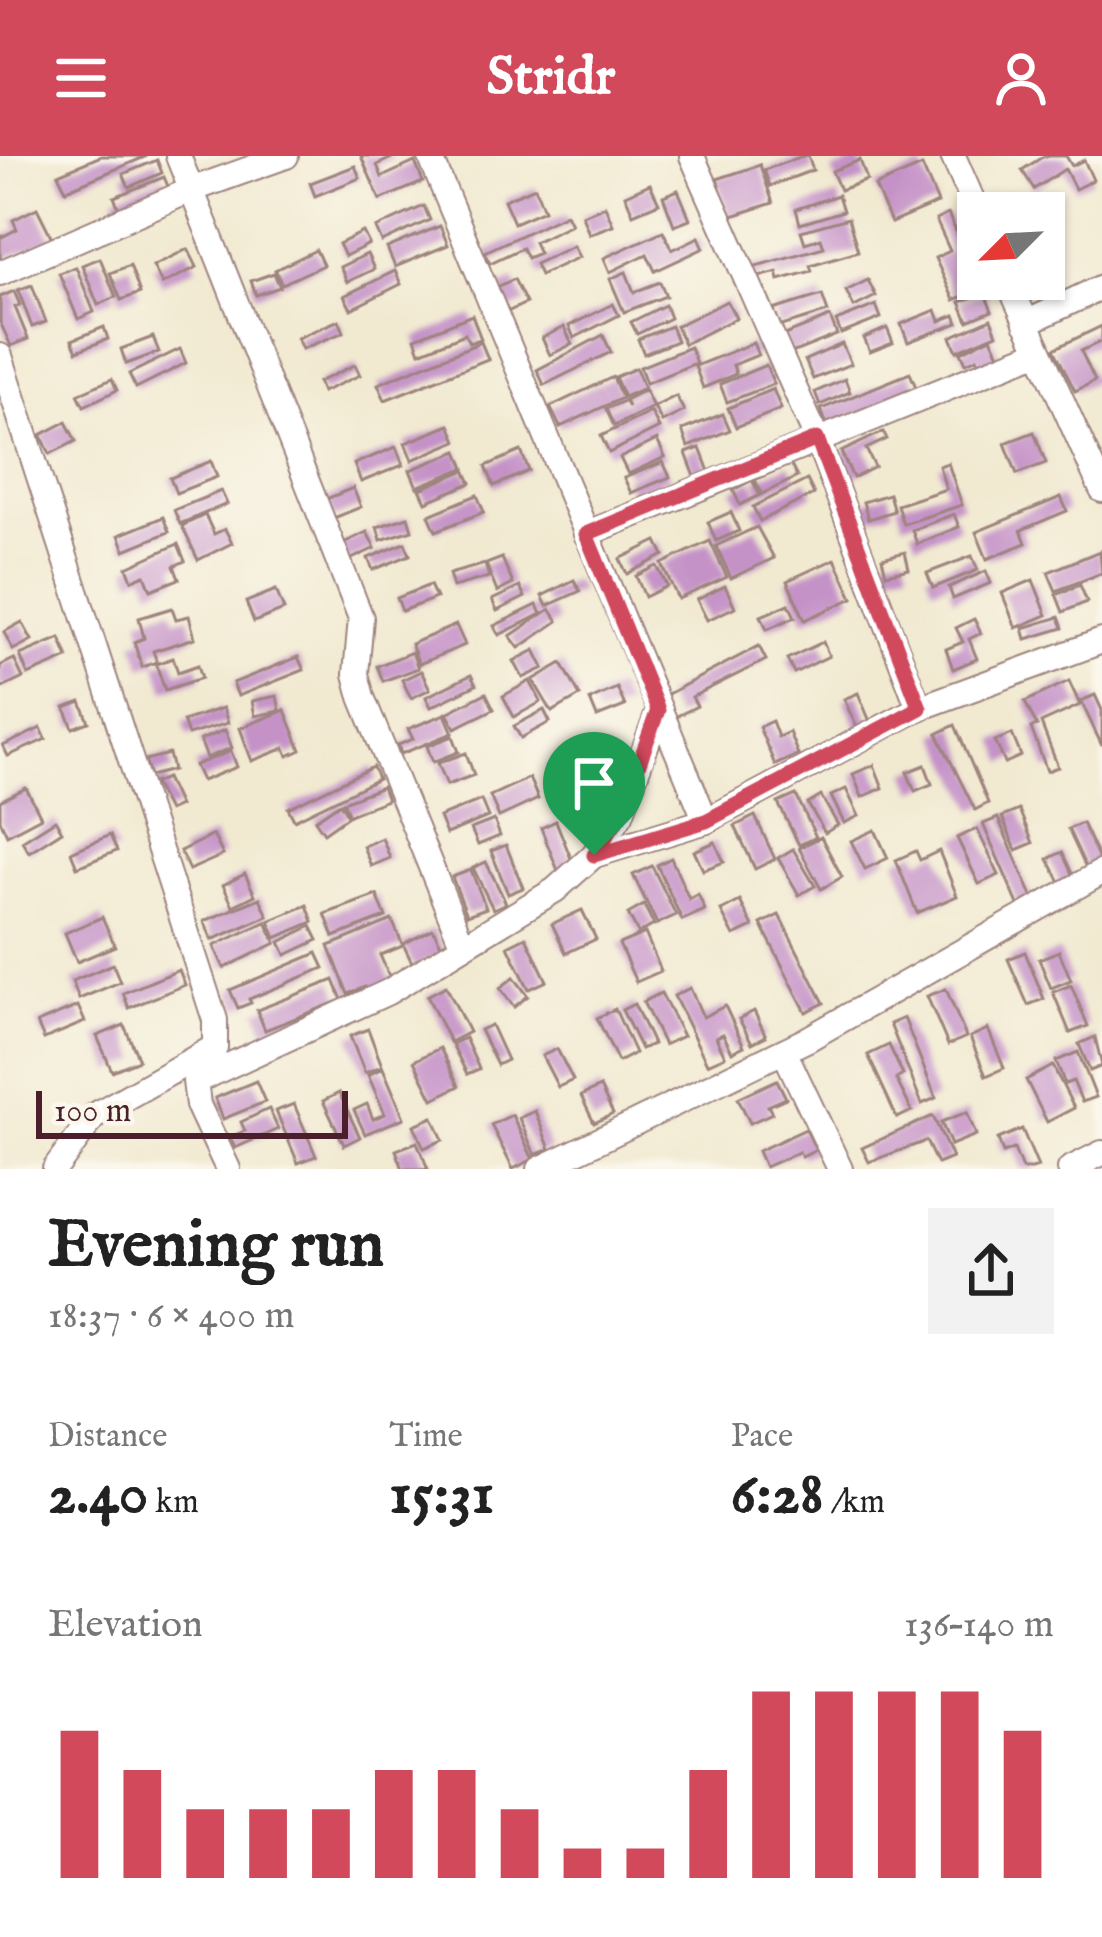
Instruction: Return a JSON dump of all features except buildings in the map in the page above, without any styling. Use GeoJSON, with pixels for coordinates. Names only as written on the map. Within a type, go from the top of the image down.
{"type":"FeatureCollection","features":[{"type":"Feature","properties":{"kind":"street"},"geometry":{"type":"LineString","coordinates":[[178,156],[361,618],[356,674],[362,697],[463,946]]}},
{"type":"Feature","properties":{"kind":"street"},"geometry":{"type":"LineString","coordinates":[[0,273],[191,190],[286,156]]}},
{"type":"Feature","properties":{"kind":"street"},"geometry":{"type":"LineString","coordinates":[[430,156],[706,821]]}},
{"type":"Feature","properties":{"kind":"street"},"geometry":{"type":"LineString","coordinates":[[692,156],[817,439],[920,708]]}},
{"type":"Feature","properties":{"kind":"street"},"geometry":{"type":"LineString","coordinates":[[953,156],[969,192]]}},
{"type":"Feature","properties":{"kind":"street"},"geometry":{"type":"LineString","coordinates":[[1026,323],[1102,287]]}},
{"type":"Feature","properties":{"kind":"street"},"geometry":{"type":"LineString","coordinates":[[1016,300],[1102,490]]}},
{"type":"Feature","properties":{"kind":"street"},"geometry":{"type":"LineString","coordinates":[[586,534],[1037,352]]}},
{"type":"Feature","properties":{"kind":"street"},"geometry":{"type":"LineString","coordinates":[[0,356],[215,1020],[215,1047],[196,1081],[199,1105],[227,1169]]}},
{"type":"Feature","properties":{"kind":"street"},"geometry":{"type":"LineString","coordinates":[[594,855],[706,821],[920,708],[1102,641]]}},
{"type":"Feature","properties":{"kind":"street"},"geometry":{"type":"LineString","coordinates":[[196,1081],[388,992],[555,890],[594,855],[621,814],[658,710]]}},
{"type":"Feature","properties":{"kind":"street"},"geometry":{"type":"LineString","coordinates":[[540,1169],[784,1051],[1102,872]]}},
{"type":"Feature","properties":{"kind":"street"},"geometry":{"type":"LineString","coordinates":[[55,1169],[95,1114],[215,1047]]}},
{"type":"Feature","properties":{"kind":"street"},"geometry":{"type":"LineString","coordinates":[[784,1051],[840,1169]]}},
{"type":"Feature","properties":{"kind":"street"},"geometry":{"type":"LineString","coordinates":[[1070,1169],[1102,1153]]}},
{"type":"Feature","properties":{"kind":"route"},"geometry":{"type":"LineString","coordinates":[[817,439],[920,708],[706,821],[594,855],[621,814],[658,710],[586,534],[817,439]]}}]}
